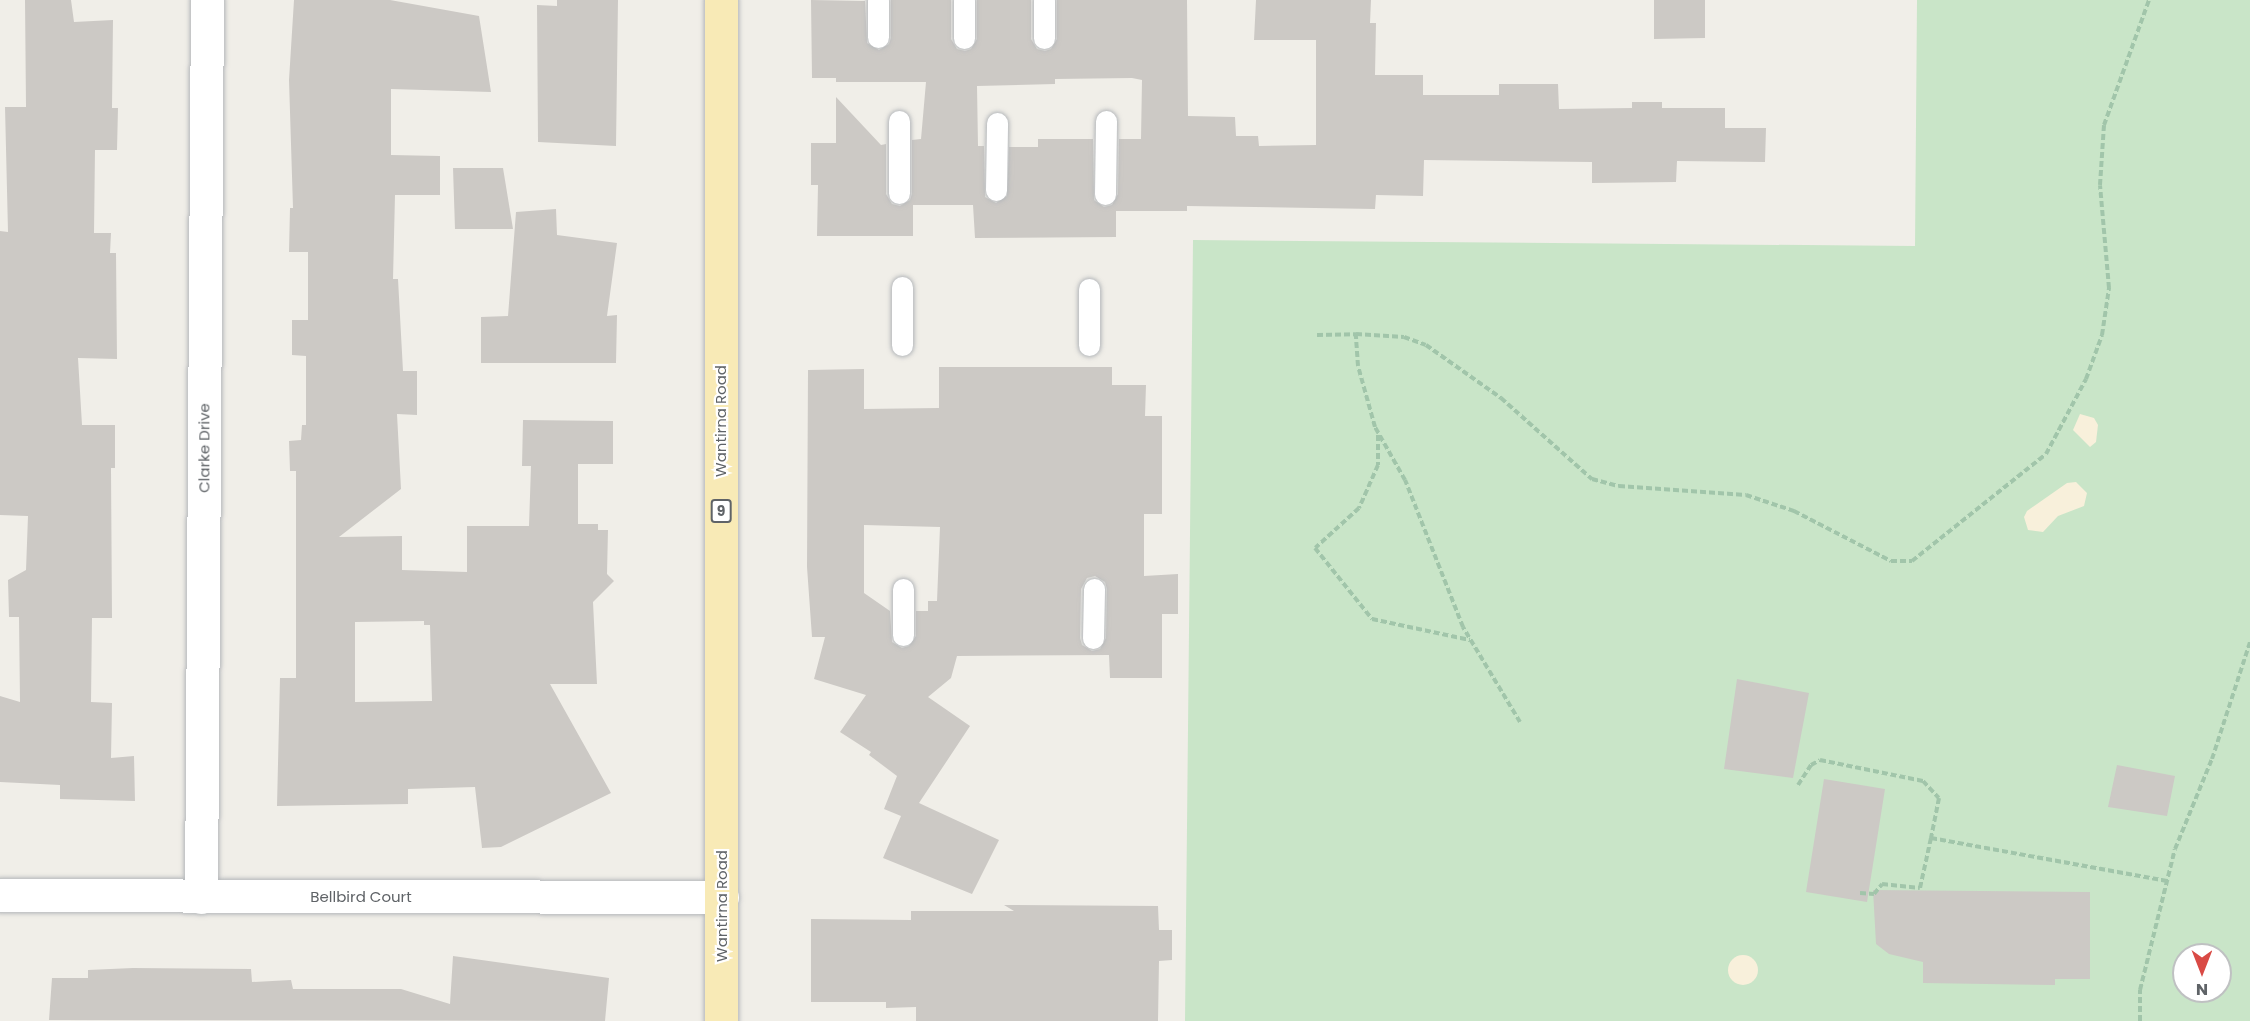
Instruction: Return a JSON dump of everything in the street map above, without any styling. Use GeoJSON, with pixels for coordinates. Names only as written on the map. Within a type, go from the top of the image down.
{"type":"FeatureCollection","features":[{"type":"Feature","properties":{"kind":"main road","name":"Wantirna Road"},"geometry":{"type":"LineString","coordinates":[[721,0],[721,1021]]}},
{"type":"Feature","properties":{"kind":"street","name":"Clarke Drive"},"geometry":{"type":"LineString","coordinates":[[201,897],[207,0]]}},
{"type":"Feature","properties":{"kind":"street","name":"Bellbird Court"},"geometry":{"type":"LineString","coordinates":[[0,895],[722,897]]}},
{"type":"Feature","properties":{"kind":"lane"},"geometry":{"type":"LineString","coordinates":[[878,0],[878,37]]}},
{"type":"Feature","properties":{"kind":"lane"},"geometry":{"type":"LineString","coordinates":[[964,0],[964,38]]}},
{"type":"Feature","properties":{"kind":"lane"},"geometry":{"type":"LineString","coordinates":[[1044,0],[1044,38]]}},
{"type":"Feature","properties":{"kind":"lane"},"geometry":{"type":"LineString","coordinates":[[898,121],[898,193]]}},
{"type":"Feature","properties":{"kind":"lane"},"geometry":{"type":"LineString","coordinates":[[1106,121],[1106,194]]}},
{"type":"Feature","properties":{"kind":"lane"},"geometry":{"type":"LineString","coordinates":[[996,190],[997,123]]}},
{"type":"Feature","properties":{"kind":"lane"},"geometry":{"type":"LineString","coordinates":[[902,287],[902,345]]}},
{"type":"Feature","properties":{"kind":"lane"},"geometry":{"type":"LineString","coordinates":[[1089,289],[1089,345]]}},
{"type":"Feature","properties":{"kind":"lane"},"geometry":{"type":"LineString","coordinates":[[903,589],[903,635]]}},
{"type":"Feature","properties":{"kind":"lane"},"geometry":{"type":"LineString","coordinates":[[1093,638],[1094,589]]}},
{"type":"Feature","properties":{"kind":"path"},"geometry":{"type":"LineString","coordinates":[[1317,335],[1356,334],[1404,337],[1426,345],[1501,398],[1592,479],[1619,486],[1746,495],[1794,511],[1891,561],[1912,561],[2046,454],[2086,379],[2102,335],[2109,288],[2100,176],[2104,124],[2132,37],[2149,0]]}},
{"type":"Feature","properties":{"kind":"path"},"geometry":{"type":"LineString","coordinates":[[1356,334],[1358,366],[1377,431],[1405,480],[1471,640],[1520,722]]}},
{"type":"Feature","properties":{"kind":"path"},"geometry":{"type":"LineString","coordinates":[[1377,431],[1378,465],[1368,490],[1341,529],[1315,548],[1372,619],[1471,640]]}},
{"type":"Feature","properties":{"kind":"path"},"geometry":{"type":"LineString","coordinates":[[2140,1021],[2140,990],[2167,880],[2250,642]]}},
{"type":"Feature","properties":{"kind":"path"},"geometry":{"type":"LineString","coordinates":[[1798,785],[1811,765],[1820,760],[1923,781],[1939,798],[1920,888],[1882,884],[1874,894],[1860,893]]}},
{"type":"Feature","properties":{"kind":"path"},"geometry":{"type":"LineString","coordinates":[[1931,838],[2167,880]]}},
{"type":"Feature","properties":{"kind":"green space"},"geometry":{"type":"Polygon","coordinates":[[[1917,0],[2250,0],[2250,1021],[1185,1021],[1193,240],[1915,246],[1917,0]]]}},
{"type":"Feature","properties":{"kind":"sand"},"geometry":{"type":"Polygon","coordinates":[[[2080,414],[2094,418],[2098,425],[2096,442],[2090,447],[2073,430],[2080,414]]]}},
{"type":"Feature","properties":{"kind":"sand"},"geometry":{"type":"Polygon","coordinates":[[[2076,482],[2087,493],[2084,506],[2058,516],[2043,532],[2028,530],[2024,517],[2027,511],[2067,483],[2076,482]]]}},
{"type":"Feature","properties":{"kind":"sand"},"geometry":{"type":"Polygon","coordinates":[[[1743,955],[1754,959],[1758,970],[1754,981],[1743,985],[1732,981],[1728,970],[1732,959],[1743,955]]]}},
{"type":"Feature","properties":{"kind":"building"},"geometry":{"type":"Polygon","coordinates":[[[25,0],[71,0],[74,22],[113,20],[112,108],[118,108],[117,150],[95,150],[94,233],[111,233],[110,253],[116,253],[117,359],[78,358],[82,425],[115,425],[115,468],[111,468],[112,618],[92,618],[91,702],[112,703],[111,758],[134,756],[135,801],[60,799],[60,785],[0,782],[0,696],[20,702],[19,617],[9,617],[8,580],[26,570],[28,516],[0,515],[0,231],[8,232],[5,107],[26,107],[25,0]]]}},
{"type":"Feature","properties":{"kind":"building"},"geometry":{"type":"Polygon","coordinates":[[[294,0],[390,0],[479,16],[491,92],[391,89],[391,155],[440,156],[440,195],[395,195],[393,279],[398,279],[403,371],[417,371],[417,415],[397,414],[401,489],[339,537],[402,536],[402,570],[467,572],[467,526],[529,526],[531,466],[522,466],[523,420],[613,421],[613,464],[578,464],[578,524],[598,524],[598,530],[608,530],[607,574],[614,581],[593,602],[597,684],[550,684],[611,793],[501,847],[482,848],[475,787],[408,789],[408,804],[277,806],[280,678],[296,678],[296,471],[290,471],[289,441],[301,440],[302,425],[306,425],[306,356],[292,355],[292,320],[308,320],[308,252],[289,252],[290,208],[293,208],[289,80],[294,0]],[[424,621],[355,622],[355,702],[432,701],[430,625],[424,625],[424,621]]]}},
{"type":"Feature","properties":{"kind":"building"},"geometry":{"type":"Polygon","coordinates":[[[557,0],[618,0],[616,146],[538,142],[537,5],[557,6],[557,0]]]}},
{"type":"Feature","properties":{"kind":"building"},"geometry":{"type":"Polygon","coordinates":[[[811,0],[865,1],[867,43],[879,50],[889,44],[891,38],[891,0],[951,0],[951,39],[957,49],[965,51],[971,49],[977,39],[977,0],[1031,0],[1031,39],[1037,49],[1045,51],[1051,49],[1057,39],[1057,0],[1187,0],[1188,116],[1235,117],[1236,136],[1258,136],[1259,146],[1316,145],[1316,40],[1254,40],[1256,0],[1371,0],[1370,23],[1376,23],[1375,75],[1423,75],[1423,95],[1499,95],[1499,84],[1558,84],[1559,109],[1632,108],[1632,102],[1662,102],[1662,108],[1725,108],[1725,128],[1766,128],[1765,162],[1677,161],[1676,182],[1592,183],[1592,162],[1424,160],[1423,196],[1376,195],[1375,209],[1187,206],[1187,211],[1116,211],[1116,237],[975,238],[973,205],[913,205],[913,236],[817,236],[818,185],[811,185],[811,143],[836,143],[836,97],[881,145],[886,144],[886,194],[892,204],[900,206],[910,200],[912,194],[912,140],[921,139],[926,82],[836,82],[836,78],[812,78],[811,0]],[[1132,78],[1055,79],[1055,84],[977,86],[978,146],[984,146],[985,197],[996,203],[1007,196],[1009,147],[1038,147],[1038,139],[1093,139],[1094,200],[1104,207],[1112,205],[1118,194],[1119,139],[1141,139],[1142,80],[1132,78]]]}},
{"type":"Feature","properties":{"kind":"building"},"geometry":{"type":"Polygon","coordinates":[[[1654,0],[1705,0],[1705,38],[1654,39],[1654,0]]]}},
{"type":"Feature","properties":{"kind":"building"},"geometry":{"type":"Polygon","coordinates":[[[453,168],[503,168],[513,229],[455,229],[453,168]]]}},
{"type":"Feature","properties":{"kind":"building"},"geometry":{"type":"Polygon","coordinates":[[[556,209],[557,235],[617,243],[607,316],[617,315],[616,363],[481,363],[481,317],[508,316],[516,212],[556,209]]]}},
{"type":"Feature","properties":{"kind":"building"},"geometry":{"type":"Polygon","coordinates":[[[939,367],[1112,367],[1112,385],[1146,385],[1145,416],[1162,416],[1162,514],[1144,514],[1144,576],[1178,574],[1178,614],[1162,614],[1162,678],[1110,678],[1109,655],[957,656],[951,678],[928,697],[970,726],[919,803],[999,840],[972,894],[883,858],[901,816],[884,809],[897,776],[869,755],[871,752],[840,732],[866,695],[814,679],[825,637],[812,637],[807,567],[808,370],[864,369],[864,409],[939,408],[939,367]],[[864,525],[864,593],[890,611],[892,642],[902,648],[909,646],[916,636],[916,611],[928,611],[928,601],[937,601],[940,527],[864,525]],[[1095,576],[1087,578],[1081,589],[1080,638],[1082,645],[1092,651],[1100,649],[1106,638],[1107,589],[1105,582],[1095,576]]]}},
{"type":"Feature","properties":{"kind":"building"},"geometry":{"type":"Polygon","coordinates":[[[1737,679],[1809,693],[1793,778],[1724,769],[1737,679]]]}},
{"type":"Feature","properties":{"kind":"building"},"geometry":{"type":"Polygon","coordinates":[[[2117,765],[2175,776],[2167,816],[2108,807],[2117,765]]]}},
{"type":"Feature","properties":{"kind":"building"},"geometry":{"type":"Polygon","coordinates":[[[1824,779],[1885,789],[1867,902],[1806,892],[1824,779]]]}},
{"type":"Feature","properties":{"kind":"building"},"geometry":{"type":"Polygon","coordinates":[[[1873,890],[2090,892],[2090,979],[2055,979],[2055,985],[1923,983],[1923,962],[1889,954],[1876,944],[1873,890]]]}},
{"type":"Feature","properties":{"kind":"building"},"geometry":{"type":"Polygon","coordinates":[[[1004,905],[1158,906],[1159,930],[1172,930],[1172,960],[1159,961],[1158,1021],[916,1021],[916,1007],[886,1008],[886,1002],[811,1002],[811,919],[911,920],[911,911],[1014,911],[1004,905]]]}},
{"type":"Feature","properties":{"kind":"building"},"geometry":{"type":"Polygon","coordinates":[[[453,956],[609,978],[605,1021],[49,1020],[52,978],[88,978],[88,970],[133,968],[251,969],[252,982],[291,980],[293,989],[401,989],[450,1004],[453,956]]]}}]}
